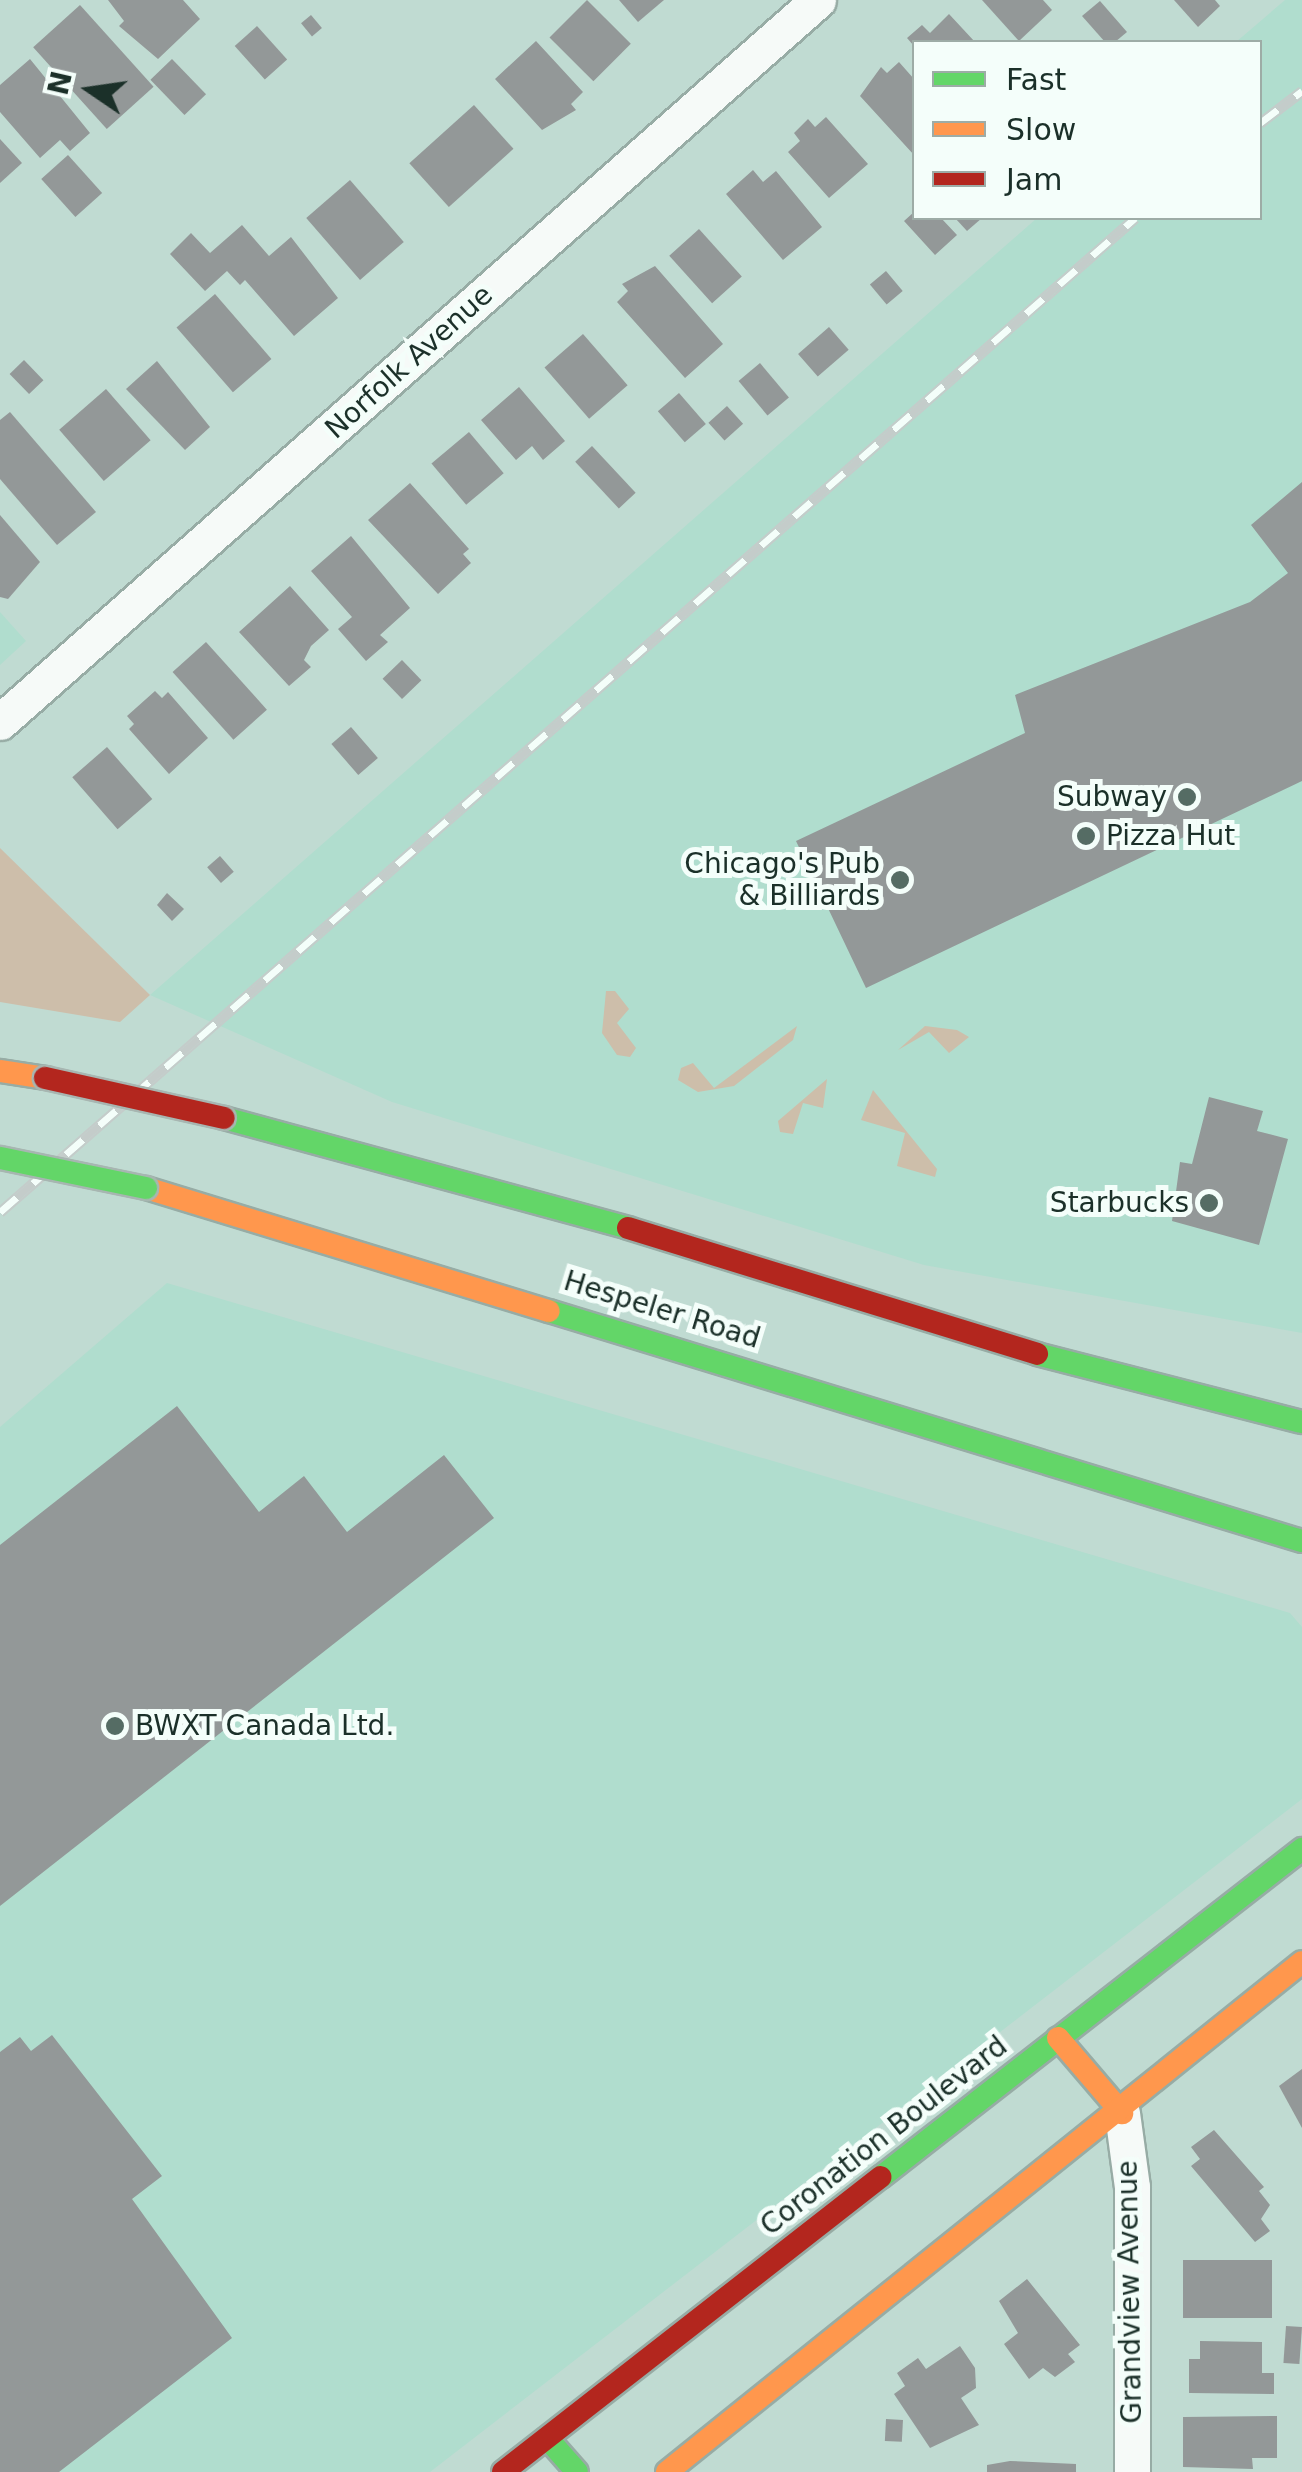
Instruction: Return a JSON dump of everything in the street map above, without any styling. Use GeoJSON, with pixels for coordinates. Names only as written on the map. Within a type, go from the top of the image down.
{"type":"FeatureCollection","features":[{"type":"Feature","properties":{"kind":"main road"},"geometry":{"type":"LineString","coordinates":[[0,1071],[224,1118],[506,1191],[1072,1364],[1302,1422]]}},
{"type":"Feature","properties":{"kind":"main road","name":"Hespeler Road"},"geometry":{"type":"LineString","coordinates":[[0,1158],[146,1188],[830,1392],[1272,1534],[1297,1550]]}},
{"type":"Feature","properties":{"kind":"main road","name":"Coronation Boulevard"},"geometry":{"type":"LineString","coordinates":[[503,2472],[1302,1849]]}},
{"type":"Feature","properties":{"kind":"main road"},"geometry":{"type":"LineString","coordinates":[[668,2472],[1122,2113],[1302,1962]]}},
{"type":"Feature","properties":{"kind":"main road"},"geometry":{"type":"LineString","coordinates":[[1058,2038],[1122,2113]]}},
{"type":"Feature","properties":{"kind":"main road"},"geometry":{"type":"LineString","coordinates":[[547,2438],[577,2472]]}},
{"type":"Feature","properties":{"kind":"street","name":"Norfolk Avenue"},"geometry":{"type":"LineString","coordinates":[[0,722],[818,0]]}},
{"type":"Feature","properties":{"kind":"street","name":"Grandview Avenue"},"geometry":{"type":"LineString","coordinates":[[1122,2113],[1132,2187],[1132,2472]]}},
{"type":"Feature","properties":{"kind":"shaded area"},"geometry":{"type":"Polygon","coordinates":[[[1285,0],[1302,0],[1302,1333],[924,1265],[392,1102],[150,995],[1035,220],[1262,220],[1262,40],[1238,40],[1285,0]]]}},
{"type":"Feature","properties":{"kind":"shaded area"},"geometry":{"type":"Polygon","coordinates":[[[0,612],[26,641],[0,665],[0,612]]]}},
{"type":"Feature","properties":{"kind":"shaded area"},"geometry":{"type":"Polygon","coordinates":[[[0,848],[150,995],[120,1022],[0,1002],[0,848]]]}},
{"type":"Feature","properties":{"kind":"shaded area"},"geometry":{"type":"Polygon","coordinates":[[[606,991],[615,991],[629,1009],[617,1023],[636,1048],[630,1057],[617,1055],[602,1033],[606,991]]]}},
{"type":"Feature","properties":{"kind":"shaded area"},"geometry":{"type":"Polygon","coordinates":[[[797,1026],[793,1040],[734,1086],[698,1092],[678,1080],[681,1068],[693,1063],[714,1088],[797,1026]]]}},
{"type":"Feature","properties":{"kind":"shaded area"},"geometry":{"type":"Polygon","coordinates":[[[925,1026],[957,1030],[969,1037],[949,1053],[929,1032],[898,1050],[925,1026]]]}},
{"type":"Feature","properties":{"kind":"shaded area"},"geometry":{"type":"Polygon","coordinates":[[[827,1079],[823,1108],[803,1103],[793,1134],[780,1132],[778,1121],[827,1079]]]}},
{"type":"Feature","properties":{"kind":"shaded area"},"geometry":{"type":"Polygon","coordinates":[[[873,1090],[937,1169],[935,1177],[897,1166],[905,1133],[861,1120],[873,1090]]]}},
{"type":"Feature","properties":{"kind":"shaded area"},"geometry":{"type":"Polygon","coordinates":[[[167,1283],[1290,1613],[1302,1627],[1302,1799],[430,2472],[0,2472],[0,1427],[167,1283]]]}},
{"type":"Feature","properties":{"kind":"building"},"geometry":{"type":"Polygon","coordinates":[[[108,0],[183,0],[200,19],[158,59],[119,26],[124,21],[108,0]]]}},
{"type":"Feature","properties":{"kind":"building"},"geometry":{"type":"Polygon","coordinates":[[[587,0],[631,44],[593,81],[550,37],[587,0]]]}},
{"type":"Feature","properties":{"kind":"building"},"geometry":{"type":"Polygon","coordinates":[[[619,0],[664,0],[638,22],[619,0]]]}},
{"type":"Feature","properties":{"kind":"building"},"geometry":{"type":"Polygon","coordinates":[[[982,0],[1043,0],[1052,10],[1018,40],[982,0]]]}},
{"type":"Feature","properties":{"kind":"building"},"geometry":{"type":"Polygon","coordinates":[[[1174,0],[1215,0],[1220,6],[1198,27],[1174,0]]]}},
{"type":"Feature","properties":{"kind":"building"},"geometry":{"type":"Polygon","coordinates":[[[1100,1],[1127,32],[1117,40],[1103,40],[1082,16],[1100,1]]]}},
{"type":"Feature","properties":{"kind":"building"},"geometry":{"type":"Polygon","coordinates":[[[80,5],[154,87],[107,129],[33,47],[80,5]]]}},
{"type":"Feature","properties":{"kind":"building"},"geometry":{"type":"Polygon","coordinates":[[[949,14],[973,40],[912,40],[912,44],[907,38],[922,25],[930,33],[949,14]]]}},
{"type":"Feature","properties":{"kind":"building"},"geometry":{"type":"Polygon","coordinates":[[[311,15],[322,28],[312,36],[301,23],[311,15]]]}},
{"type":"Feature","properties":{"kind":"building"},"geometry":{"type":"Polygon","coordinates":[[[257,26],[287,59],[265,80],[235,46],[257,26]]]}},
{"type":"Feature","properties":{"kind":"building"},"geometry":{"type":"Polygon","coordinates":[[[536,41],[583,92],[571,104],[576,110],[542,130],[495,79],[536,41]]]}},
{"type":"Feature","properties":{"kind":"building"},"geometry":{"type":"Polygon","coordinates":[[[30,59],[90,133],[70,151],[60,140],[40,158],[0,112],[0,85],[30,59]]]}},
{"type":"Feature","properties":{"kind":"building"},"geometry":{"type":"Polygon","coordinates":[[[172,59],[206,94],[184,115],[150,80],[172,59]]]}},
{"type":"Feature","properties":{"kind":"building"},"geometry":{"type":"Polygon","coordinates":[[[899,62],[912,77],[912,153],[860,96],[881,67],[887,73],[899,62]]]}},
{"type":"Feature","properties":{"kind":"building"},"geometry":{"type":"Polygon","coordinates":[[[474,105],[513,149],[449,207],[409,163],[474,105]]]}},
{"type":"Feature","properties":{"kind":"building"},"geometry":{"type":"Polygon","coordinates":[[[826,117],[868,164],[829,198],[788,152],[800,141],[794,133],[808,119],[815,127],[826,117]]]}},
{"type":"Feature","properties":{"kind":"building"},"geometry":{"type":"Polygon","coordinates":[[[0,139],[22,163],[0,183],[0,139]]]}},
{"type":"Feature","properties":{"kind":"building"},"geometry":{"type":"Polygon","coordinates":[[[68,155],[102,193],[75,217],[41,179],[68,155]]]}},
{"type":"Feature","properties":{"kind":"building"},"geometry":{"type":"Polygon","coordinates":[[[753,170],[763,182],[776,171],[822,227],[783,260],[726,194],[753,170]]]}},
{"type":"Feature","properties":{"kind":"building"},"geometry":{"type":"Polygon","coordinates":[[[350,180],[404,242],[360,280],[306,218],[350,180]]]}},
{"type":"Feature","properties":{"kind":"building"},"geometry":{"type":"Polygon","coordinates":[[[912,214],[912,220],[943,220],[957,235],[935,255],[904,221],[912,214]]]}},
{"type":"Feature","properties":{"kind":"building"},"geometry":{"type":"Polygon","coordinates":[[[957,220],[980,220],[967,231],[957,220]]]}},
{"type":"Feature","properties":{"kind":"building"},"geometry":{"type":"Polygon","coordinates":[[[242,225],[269,256],[291,237],[338,298],[294,336],[245,280],[240,285],[227,271],[205,291],[170,254],[191,233],[210,253],[242,225]]]}},
{"type":"Feature","properties":{"kind":"building"},"geometry":{"type":"Polygon","coordinates":[[[699,229],[742,277],[712,303],[669,256],[699,229]]]}},
{"type":"Feature","properties":{"kind":"building"},"geometry":{"type":"Polygon","coordinates":[[[655,266],[723,344],[685,378],[617,302],[628,291],[622,284],[655,266]]]}},
{"type":"Feature","properties":{"kind":"building"},"geometry":{"type":"Polygon","coordinates":[[[886,271],[903,291],[887,304],[870,284],[886,271]]]}},
{"type":"Feature","properties":{"kind":"building"},"geometry":{"type":"Polygon","coordinates":[[[215,294],[271,359],[233,392],[177,327],[215,294]]]}},
{"type":"Feature","properties":{"kind":"building"},"geometry":{"type":"Polygon","coordinates":[[[829,327],[849,350],[818,377],[798,354],[829,327]]]}},
{"type":"Feature","properties":{"kind":"building"},"geometry":{"type":"Polygon","coordinates":[[[583,334],[628,385],[589,419],[545,367],[583,334]]]}},
{"type":"Feature","properties":{"kind":"building"},"geometry":{"type":"Polygon","coordinates":[[[24,360],[43,380],[29,394],[10,374],[24,360]]]}},
{"type":"Feature","properties":{"kind":"building"},"geometry":{"type":"Polygon","coordinates":[[[157,361],[210,427],[185,450],[126,389],[157,361]]]}},
{"type":"Feature","properties":{"kind":"building"},"geometry":{"type":"Polygon","coordinates":[[[760,363],[789,397],[767,415],[739,381],[760,363]]]}},
{"type":"Feature","properties":{"kind":"building"},"geometry":{"type":"Polygon","coordinates":[[[519,387],[565,441],[543,460],[532,446],[516,460],[481,420],[519,387]]]}},
{"type":"Feature","properties":{"kind":"building"},"geometry":{"type":"Polygon","coordinates":[[[106,389],[151,440],[104,481],[59,430],[106,389]]]}},
{"type":"Feature","properties":{"kind":"building"},"geometry":{"type":"Polygon","coordinates":[[[679,393],[706,424],[685,442],[658,411],[679,393]]]}},
{"type":"Feature","properties":{"kind":"building"},"geometry":{"type":"Polygon","coordinates":[[[727,406],[743,424],[724,441],[708,423],[727,406]]]}},
{"type":"Feature","properties":{"kind":"building"},"geometry":{"type":"Polygon","coordinates":[[[10,412],[96,512],[57,545],[0,479],[0,420],[10,412]]]}},
{"type":"Feature","properties":{"kind":"building"},"geometry":{"type":"Polygon","coordinates":[[[469,432],[504,473],[466,505],[431,463],[469,432]]]}},
{"type":"Feature","properties":{"kind":"building"},"geometry":{"type":"Polygon","coordinates":[[[592,446],[636,493],[619,508],[575,462],[592,446]]]}},
{"type":"Feature","properties":{"kind":"building"},"geometry":{"type":"Polygon","coordinates":[[[1302,482],[1302,781],[866,988],[796,841],[1025,733],[1015,695],[1250,602],[1288,573],[1251,525],[1302,482]]]}},
{"type":"Feature","properties":{"kind":"building"},"geometry":{"type":"Polygon","coordinates":[[[410,483],[469,549],[463,554],[471,563],[438,594],[368,520],[410,483]]]}},
{"type":"Feature","properties":{"kind":"building"},"geometry":{"type":"Polygon","coordinates":[[[0,515],[40,562],[8,599],[0,597],[0,515]]]}},
{"type":"Feature","properties":{"kind":"building"},"geometry":{"type":"Polygon","coordinates":[[[351,536],[410,608],[380,635],[388,642],[366,661],[338,629],[352,617],[311,571],[351,536]]]}},
{"type":"Feature","properties":{"kind":"building"},"geometry":{"type":"Polygon","coordinates":[[[290,586],[329,630],[311,646],[304,660],[311,667],[289,686],[239,632],[290,586]]]}},
{"type":"Feature","properties":{"kind":"building"},"geometry":{"type":"Polygon","coordinates":[[[206,642],[267,710],[233,740],[173,672],[206,642]]]}},
{"type":"Feature","properties":{"kind":"building"},"geometry":{"type":"Polygon","coordinates":[[[402,660],[421,680],[402,699],[383,679],[402,660]]]}},
{"type":"Feature","properties":{"kind":"building"},"geometry":{"type":"Polygon","coordinates":[[[155,691],[162,698],[168,692],[208,738],[169,774],[129,729],[134,724],[127,716],[155,691]]]}},
{"type":"Feature","properties":{"kind":"building"},"geometry":{"type":"Polygon","coordinates":[[[351,727],[378,758],[358,775],[331,744],[351,727]]]}},
{"type":"Feature","properties":{"kind":"building"},"geometry":{"type":"Polygon","coordinates":[[[107,747],[152,799],[118,829],[72,777],[107,747]]]}},
{"type":"Feature","properties":{"kind":"building"},"geometry":{"type":"Polygon","coordinates":[[[220,856],[234,872],[221,883],[207,867],[220,856]]]}},
{"type":"Feature","properties":{"kind":"building"},"geometry":{"type":"Polygon","coordinates":[[[167,893],[184,909],[172,921],[157,905],[167,893]]]}},
{"type":"Feature","properties":{"kind":"building"},"geometry":{"type":"Polygon","coordinates":[[[1209,1097],[1263,1111],[1257,1131],[1288,1139],[1259,1245],[1172,1221],[1180,1162],[1192,1164],[1209,1097]]]}},
{"type":"Feature","properties":{"kind":"building","name":"BWXT Canada Ltd."},"geometry":{"type":"Polygon","coordinates":[[[177,1406],[259,1512],[304,1476],[347,1532],[444,1455],[494,1518],[0,1906],[0,1545],[177,1406]]]}},
{"type":"Feature","properties":{"kind":"building"},"geometry":{"type":"Polygon","coordinates":[[[52,2035],[162,2176],[132,2199],[232,2338],[59,2472],[0,2472],[0,2052],[20,2037],[31,2051],[52,2035]]]}},
{"type":"Feature","properties":{"kind":"building"},"geometry":{"type":"Polygon","coordinates":[[[1302,2069],[1302,2128],[1279,2086],[1302,2069]]]}},
{"type":"Feature","properties":{"kind":"building"},"geometry":{"type":"Polygon","coordinates":[[[1214,2130],[1264,2187],[1259,2191],[1270,2205],[1261,2219],[1270,2231],[1255,2242],[1191,2166],[1200,2159],[1191,2147],[1214,2130]]]}},
{"type":"Feature","properties":{"kind":"building"},"geometry":{"type":"Polygon","coordinates":[[[1183,2260],[1272,2260],[1272,2318],[1183,2318],[1183,2260]]]}},
{"type":"Feature","properties":{"kind":"building"},"geometry":{"type":"Polygon","coordinates":[[[1027,2279],[1080,2345],[1068,2354],[1075,2362],[1055,2377],[1043,2368],[1029,2379],[1004,2344],[1018,2333],[999,2301],[1027,2279]]]}},
{"type":"Feature","properties":{"kind":"building"},"geometry":{"type":"Polygon","coordinates":[[[1286,2326],[1302,2327],[1299,2364],[1283,2363],[1286,2326]]]}},
{"type":"Feature","properties":{"kind":"building"},"geometry":{"type":"Polygon","coordinates":[[[1200,2341],[1262,2342],[1262,2373],[1274,2373],[1274,2394],[1189,2393],[1189,2359],[1200,2359],[1200,2341]]]}},
{"type":"Feature","properties":{"kind":"building"},"geometry":{"type":"Polygon","coordinates":[[[960,2346],[975,2368],[976,2388],[961,2398],[979,2425],[930,2448],[894,2394],[905,2386],[897,2373],[918,2358],[926,2369],[960,2346]]]}},
{"type":"Feature","properties":{"kind":"building"},"geometry":{"type":"Polygon","coordinates":[[[1277,2416],[1277,2458],[1252,2458],[1253,2469],[1183,2467],[1183,2417],[1277,2416]]]}},
{"type":"Feature","properties":{"kind":"building"},"geometry":{"type":"Polygon","coordinates":[[[886,2419],[903,2420],[902,2442],[885,2441],[886,2419]]]}},
{"type":"Feature","properties":{"kind":"building"},"geometry":{"type":"Polygon","coordinates":[[[1010,2461],[1076,2464],[1076,2472],[987,2472],[987,2465],[1010,2461]]]}},
{"type":"Feature","properties":{"kind":"railway"},"geometry":{"type":"LineString","coordinates":[[1262,121],[1302,91]]}},
{"type":"Feature","properties":{"kind":"railway"},"geometry":{"type":"LineString","coordinates":[[0,1212],[1133,220]]}},
{"type":"Feature","properties":{"kind":"traffic: fast"},"geometry":{"type":"LineString","coordinates":[[224,1118],[628,1228]]}},
{"type":"Feature","properties":{"kind":"traffic: fast"},"geometry":{"type":"LineString","coordinates":[[0,1158],[146,1188]]}},
{"type":"Feature","properties":{"kind":"traffic: fast"},"geometry":{"type":"LineString","coordinates":[[549,1311],[1302,1541]]}},
{"type":"Feature","properties":{"kind":"traffic: fast"},"geometry":{"type":"LineString","coordinates":[[1037,1354],[1302,1422]]}},
{"type":"Feature","properties":{"kind":"traffic: fast"},"geometry":{"type":"LineString","coordinates":[[881,2177],[1302,1849]]}},
{"type":"Feature","properties":{"kind":"traffic: fast"},"geometry":{"type":"LineString","coordinates":[[547,2438],[577,2472]]}},
{"type":"Feature","properties":{"kind":"traffic: slow"},"geometry":{"type":"LineString","coordinates":[[0,1071],[45,1078]]}},
{"type":"Feature","properties":{"kind":"traffic: slow"},"geometry":{"type":"LineString","coordinates":[[146,1188],[549,1311]]}},
{"type":"Feature","properties":{"kind":"traffic: slow"},"geometry":{"type":"LineString","coordinates":[[667,2472],[1302,1962]]}},
{"type":"Feature","properties":{"kind":"traffic: slow"},"geometry":{"type":"LineString","coordinates":[[1058,2038],[1122,2113]]}},
{"type":"Feature","properties":{"kind":"traffic: jam"},"geometry":{"type":"LineString","coordinates":[[45,1078],[224,1118]]}},
{"type":"Feature","properties":{"kind":"traffic: jam"},"geometry":{"type":"LineString","coordinates":[[628,1228],[1037,1354]]}},
{"type":"Feature","properties":{"kind":"traffic: jam"},"geometry":{"type":"LineString","coordinates":[[503,2472],[881,2177]]}},
{"type":"Feature","properties":{"kind":"place","name":"Subway"},"geometry":{"type":"Point","coordinates":[1187,797]}},
{"type":"Feature","properties":{"kind":"place","name":"Pizza Hut"},"geometry":{"type":"Point","coordinates":[1086,836]}},
{"type":"Feature","properties":{"kind":"place","name":"Chicago's Pub & Billiards"},"geometry":{"type":"Point","coordinates":[900,880]}},
{"type":"Feature","properties":{"kind":"place","name":"Starbucks"},"geometry":{"type":"Point","coordinates":[1209,1203]}},
{"type":"Feature","properties":{"kind":"place","name":"BWXT Canada Ltd."},"geometry":{"type":"Point","coordinates":[115,1726]}}]}
